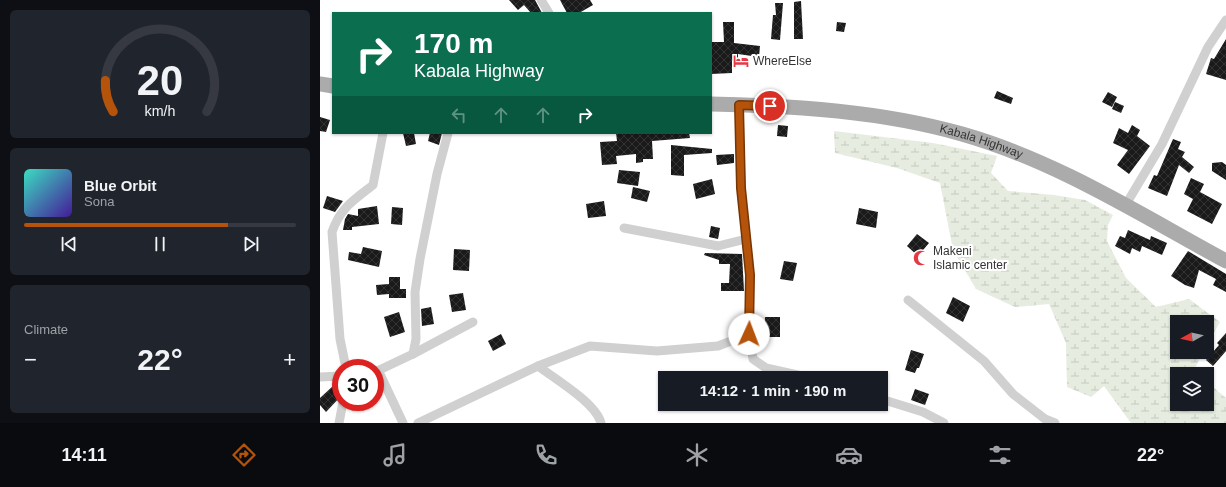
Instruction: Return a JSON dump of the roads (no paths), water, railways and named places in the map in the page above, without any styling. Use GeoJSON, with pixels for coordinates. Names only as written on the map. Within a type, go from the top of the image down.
{"type":"FeatureCollection","features":[{"type":"Feature","properties":{"kind":"main road"},"geometry":{"type":"LineString","coordinates":[[320,84],[332,86]]}},
{"type":"Feature","properties":{"kind":"main road","name":"Kabala Highway"},"geometry":{"type":"LineString","coordinates":[[712,104],[845,111],[912,122],[963,134],[1020,154],[1059,171],[1226,262]]}},
{"type":"Feature","properties":{"kind":"street"},"geometry":{"type":"LineString","coordinates":[[541,0],[548,12]]}},
{"type":"Feature","properties":{"kind":"street"},"geometry":{"type":"LineString","coordinates":[[1125,206],[1162,144],[1208,47],[1226,20]]}},
{"type":"Feature","properties":{"kind":"street"},"geometry":{"type":"LineString","coordinates":[[739,105],[741,188],[750,275],[749,334],[753,359],[766,368],[780,371]]}},
{"type":"Feature","properties":{"kind":"street"},"geometry":{"type":"LineString","coordinates":[[344,359],[340,339],[332,232],[337,218],[346,206],[373,185],[383,134]]}},
{"type":"Feature","properties":{"kind":"street"},"geometry":{"type":"LineString","coordinates":[[413,354],[416,339],[415,292],[420,259],[437,174],[448,134]]}},
{"type":"Feature","properties":{"kind":"street"},"geometry":{"type":"LineString","coordinates":[[624,228],[718,246],[746,239]]}},
{"type":"Feature","properties":{"kind":"street"},"geometry":{"type":"LineString","coordinates":[[908,300],[984,361],[1013,394],[1045,421],[1055,423]]}},
{"type":"Feature","properties":{"kind":"street"},"geometry":{"type":"LineString","coordinates":[[384,368],[473,322]]}},
{"type":"Feature","properties":{"kind":"street"},"geometry":{"type":"LineString","coordinates":[[418,423],[538,366],[590,346],[664,350],[718,346],[749,334]]}},
{"type":"Feature","properties":{"kind":"street"},"geometry":{"type":"LineString","coordinates":[[538,366],[588,404],[600,417],[601,423]]}},
{"type":"Feature","properties":{"kind":"street"},"geometry":{"type":"LineString","coordinates":[[320,377],[332,376]]}},
{"type":"Feature","properties":{"kind":"street"},"geometry":{"type":"LineString","coordinates":[[384,386],[403,423]]}},
{"type":"Feature","properties":{"kind":"street"},"geometry":{"type":"LineString","coordinates":[[888,401],[923,412],[944,423]]}},
{"type":"Feature","properties":{"kind":"street"},"geometry":{"type":"LineString","coordinates":[[339,423],[341,411]]}},
{"type":"Feature","properties":{"kind":"place","name":"WhereElse"},"geometry":{"type":"Point","coordinates":[741,61]}},
{"type":"Feature","properties":{"kind":"place","name":"Makeni Islamic center"},"geometry":{"type":"Point","coordinates":[921,258]}}]}
